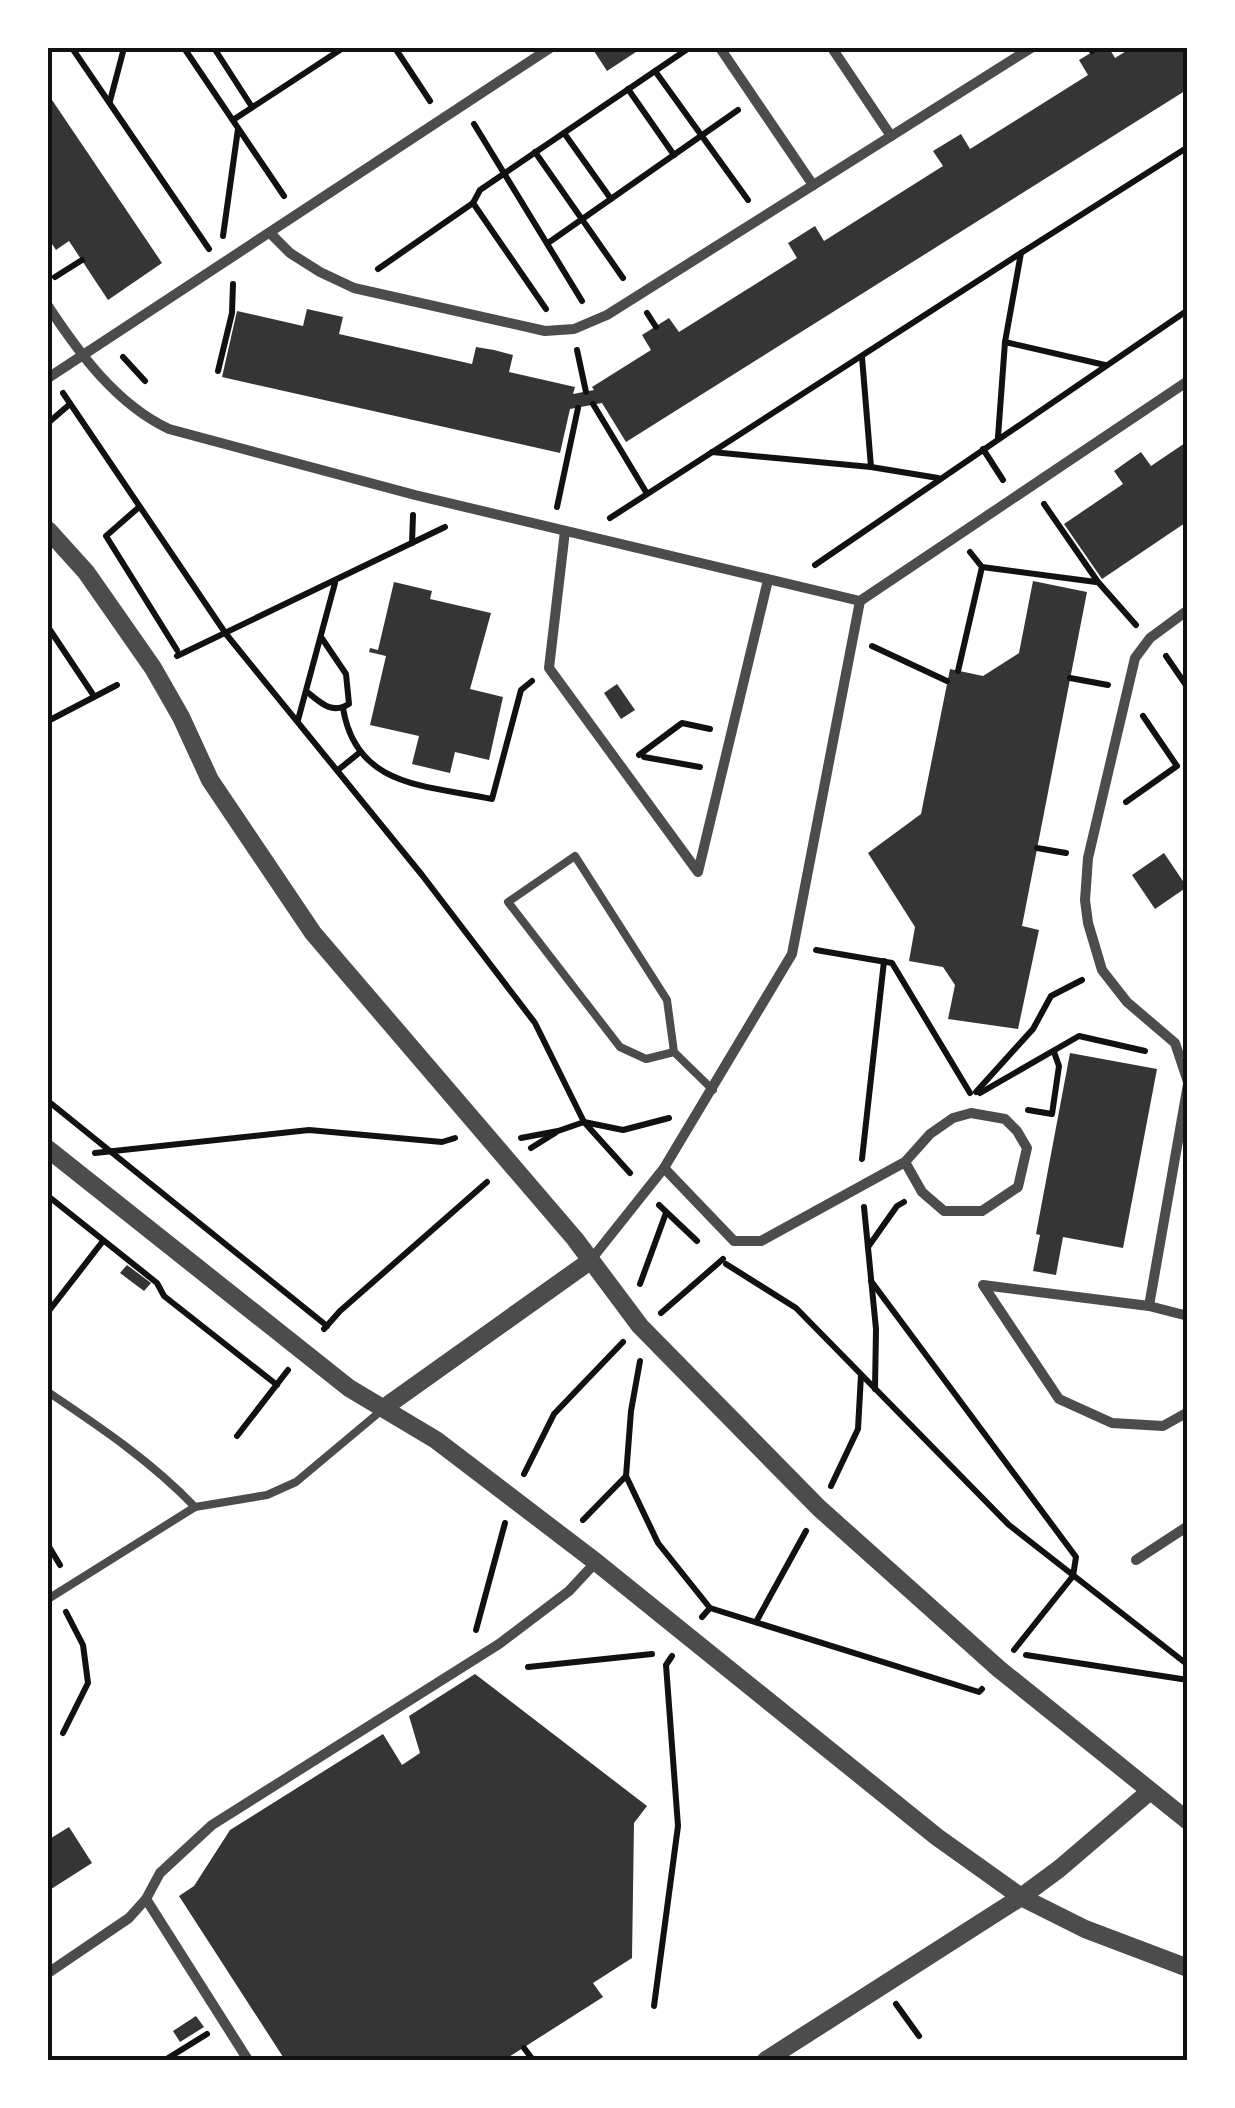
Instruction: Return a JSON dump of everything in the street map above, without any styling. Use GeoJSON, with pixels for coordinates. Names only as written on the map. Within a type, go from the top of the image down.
{"type":"FeatureCollection","features":[{"type":"Feature","properties":{"kind":"street"},"geometry":{"type":"LineString","coordinates":[[48,378],[550,48]]}},
{"type":"Feature","properties":{"kind":"street"},"geometry":{"type":"LineString","coordinates":[[720,48],[813,185]]}},
{"type":"Feature","properties":{"kind":"street"},"geometry":{"type":"LineString","coordinates":[[832,48],[891,136]]}},
{"type":"Feature","properties":{"kind":"street"},"geometry":{"type":"LineString","coordinates":[[270,233],[305,263],[354,288],[559,332],[574,330],[637,296],[1032,48]]}},
{"type":"Feature","properties":{"kind":"street"},"geometry":{"type":"LineString","coordinates":[[48,306],[81,356],[144,414],[169,429],[470,508],[860,601]]}},
{"type":"Feature","properties":{"kind":"street"},"geometry":{"type":"LineString","coordinates":[[384,1408],[590,1261],[664,1168],[713,1090],[792,954],[860,601],[1188,381]]}},
{"type":"Feature","properties":{"kind":"street"},"geometry":{"type":"LineString","coordinates":[[48,530],[86,572],[152,668],[182,717],[210,780],[313,933],[414,1055],[485,1132],[640,1326],[819,1508],[999,1668],[1188,1822]]}},
{"type":"Feature","properties":{"kind":"street"},"geometry":{"type":"LineString","coordinates":[[565,531],[549,668],[698,872],[768,580]]}},
{"type":"Feature","properties":{"kind":"street"},"geometry":{"type":"LineString","coordinates":[[1149,1306],[1188,1083],[1175,1043],[1127,1002],[1102,970],[1088,924],[1087,872],[1135,658],[1150,638],[1188,610]]}},
{"type":"Feature","properties":{"kind":"street"},"geometry":{"type":"LineString","coordinates":[[664,1168],[734,1241],[760,1241],[905,1162],[930,1134],[952,1118],[971,1113],[1005,1119],[1018,1131],[1027,1148],[1018,1188],[982,1212],[944,1211],[922,1192],[905,1162]]}},
{"type":"Feature","properties":{"kind":"street"},"geometry":{"type":"LineString","coordinates":[[48,1148],[349,1388],[436,1440],[596,1562],[937,1838],[1021,1898],[1085,1929],[1188,1968]]}},
{"type":"Feature","properties":{"kind":"street"},"geometry":{"type":"LineString","coordinates":[[1188,1316],[1149,1306],[983,1285],[1059,1399],[1112,1423],[1163,1426],[1188,1412]]}},
{"type":"Feature","properties":{"kind":"street"},"geometry":{"type":"LineString","coordinates":[[1136,1560],[1188,1526]]}},
{"type":"Feature","properties":{"kind":"street"},"geometry":{"type":"LineString","coordinates":[[48,1972],[130,1918],[160,1873],[212,1825],[499,1644],[568,1590],[596,1562]]}},
{"type":"Feature","properties":{"kind":"street"},"geometry":{"type":"LineString","coordinates":[[766,2060],[1021,1898],[1149,1792]]}},
{"type":"Feature","properties":{"kind":"street"},"geometry":{"type":"LineString","coordinates":[[146,1899],[248,2060]]}},
{"type":"Feature","properties":{"kind":"lane"},"geometry":{"type":"LineString","coordinates":[[674,1052],[646,1059],[620,1047],[508,902],[575,856],[667,1000],[674,1052],[713,1090]]}},
{"type":"Feature","properties":{"kind":"lane"},"geometry":{"type":"LineString","coordinates":[[48,1392],[118,1439],[195,1507]]}},
{"type":"Feature","properties":{"kind":"lane"},"geometry":{"type":"LineString","coordinates":[[52,1596],[195,1507],[266,1495],[296,1482],[384,1408]]}},
{"type":"Feature","properties":{"kind":"path"},"geometry":{"type":"LineString","coordinates":[[72,48],[208,248]]}},
{"type":"Feature","properties":{"kind":"path"},"geometry":{"type":"LineString","coordinates":[[109,102],[124,48]]}},
{"type":"Feature","properties":{"kind":"path"},"geometry":{"type":"LineString","coordinates":[[186,48],[285,197]]}},
{"type":"Feature","properties":{"kind":"path"},"geometry":{"type":"LineString","coordinates":[[214,48],[252,106]]}},
{"type":"Feature","properties":{"kind":"path"},"geometry":{"type":"LineString","coordinates":[[232,120],[344,48]]}},
{"type":"Feature","properties":{"kind":"path"},"geometry":{"type":"LineString","coordinates":[[395,48],[430,102]]}},
{"type":"Feature","properties":{"kind":"path"},"geometry":{"type":"LineString","coordinates":[[354,288],[473,203],[480,190],[689,48]]}},
{"type":"Feature","properties":{"kind":"path"},"geometry":{"type":"LineString","coordinates":[[656,70],[760,218]]}},
{"type":"Feature","properties":{"kind":"path"},"geometry":{"type":"LineString","coordinates":[[628,89],[674,155]]}},
{"type":"Feature","properties":{"kind":"path"},"geometry":{"type":"LineString","coordinates":[[462,106],[596,321]]}},
{"type":"Feature","properties":{"kind":"path"},"geometry":{"type":"LineString","coordinates":[[548,244],[740,109]]}},
{"type":"Feature","properties":{"kind":"path"},"geometry":{"type":"LineString","coordinates":[[223,238],[238,128]]}},
{"type":"Feature","properties":{"kind":"path"},"geometry":{"type":"LineString","coordinates":[[564,133],[611,199]]}},
{"type":"Feature","properties":{"kind":"path"},"geometry":{"type":"LineString","coordinates":[[608,519],[1188,148]]}},
{"type":"Feature","properties":{"kind":"path"},"geometry":{"type":"LineString","coordinates":[[535,152],[637,296]]}},
{"type":"Feature","properties":{"kind":"path"},"geometry":{"type":"LineString","coordinates":[[473,203],[559,332]]}},
{"type":"Feature","properties":{"kind":"path"},"geometry":{"type":"LineString","coordinates":[[998,438],[1005,342],[1021,254]]}},
{"type":"Feature","properties":{"kind":"path"},"geometry":{"type":"LineString","coordinates":[[56,277],[82,260]]}},
{"type":"Feature","properties":{"kind":"path"},"geometry":{"type":"LineString","coordinates":[[218,371],[232,313],[234,285]]}},
{"type":"Feature","properties":{"kind":"path"},"geometry":{"type":"LineString","coordinates":[[802,588],[811,568],[1188,310]]}},
{"type":"Feature","properties":{"kind":"path"},"geometry":{"type":"LineString","coordinates":[[574,330],[583,390]]}},
{"type":"Feature","properties":{"kind":"path"},"geometry":{"type":"LineString","coordinates":[[1005,342],[1106,365]]}},
{"type":"Feature","properties":{"kind":"path"},"geometry":{"type":"LineString","coordinates":[[862,358],[871,467]]}},
{"type":"Feature","properties":{"kind":"path"},"geometry":{"type":"LineString","coordinates":[[48,423],[69,402],[226,634],[338,770],[535,1023],[584,1122],[666,1213],[721,1261],[796,1308],[1009,1525],[1188,1665]]}},
{"type":"Feature","properties":{"kind":"path"},"geometry":{"type":"LineString","coordinates":[[593,404],[646,492]]}},
{"type":"Feature","properties":{"kind":"path"},"geometry":{"type":"LineString","coordinates":[[552,528],[578,408]]}},
{"type":"Feature","properties":{"kind":"path"},"geometry":{"type":"LineString","coordinates":[[983,448],[1014,498]]}},
{"type":"Feature","properties":{"kind":"path"},"geometry":{"type":"LineString","coordinates":[[710,452],[871,467],[939,478]]}},
{"type":"Feature","properties":{"kind":"path"},"geometry":{"type":"LineString","coordinates":[[1041,499],[1098,582],[1130,620]]}},
{"type":"Feature","properties":{"kind":"path"},"geometry":{"type":"LineString","coordinates":[[138,508],[106,536],[181,655]]}},
{"type":"Feature","properties":{"kind":"path"},"geometry":{"type":"LineString","coordinates":[[170,660],[440,530],[470,508]]}},
{"type":"Feature","properties":{"kind":"path"},"geometry":{"type":"LineString","coordinates":[[970,550],[982,567],[1098,582]]}},
{"type":"Feature","properties":{"kind":"path"},"geometry":{"type":"LineString","coordinates":[[958,671],[982,567]]}},
{"type":"Feature","properties":{"kind":"path"},"geometry":{"type":"LineString","coordinates":[[298,722],[335,582]]}},
{"type":"Feature","properties":{"kind":"path"},"geometry":{"type":"LineString","coordinates":[[48,627],[94,696]]}},
{"type":"Feature","properties":{"kind":"path"},"geometry":{"type":"LineString","coordinates":[[306,691],[324,706],[343,708],[349,704],[346,674],[321,636]]}},
{"type":"Feature","properties":{"kind":"path"},"geometry":{"type":"LineString","coordinates":[[870,644],[947,682]]}},
{"type":"Feature","properties":{"kind":"path"},"geometry":{"type":"LineString","coordinates":[[343,708],[346,726],[359,752],[384,774],[492,799],[521,690],[549,668]]}},
{"type":"Feature","properties":{"kind":"path"},"geometry":{"type":"LineString","coordinates":[[1070,678],[1127,688]]}},
{"type":"Feature","properties":{"kind":"path"},"geometry":{"type":"LineString","coordinates":[[48,721],[118,685]]}},
{"type":"Feature","properties":{"kind":"path"},"geometry":{"type":"LineString","coordinates":[[1121,805],[1177,766],[1140,713]]}},
{"type":"Feature","properties":{"kind":"path"},"geometry":{"type":"LineString","coordinates":[[722,771],[638,756],[682,723],[731,734]]}},
{"type":"Feature","properties":{"kind":"path"},"geometry":{"type":"LineString","coordinates":[[338,770],[359,752]]}},
{"type":"Feature","properties":{"kind":"path"},"geometry":{"type":"LineString","coordinates":[[816,950],[892,962],[972,1097]]}},
{"type":"Feature","properties":{"kind":"path"},"geometry":{"type":"LineString","coordinates":[[875,1390],[876,1329],[861,1186],[884,961]]}},
{"type":"Feature","properties":{"kind":"path"},"geometry":{"type":"LineString","coordinates":[[972,1097],[1032,1029],[1052,996],[1102,970]]}},
{"type":"Feature","properties":{"kind":"path"},"geometry":{"type":"LineString","coordinates":[[956,1106],[1079,1036],[1149,1052]]}},
{"type":"Feature","properties":{"kind":"path"},"geometry":{"type":"LineString","coordinates":[[1052,1114],[1059,1066],[1054,1052]]}},
{"type":"Feature","properties":{"kind":"path"},"geometry":{"type":"LineString","coordinates":[[48,1101],[325,1328],[487,1182]]}},
{"type":"Feature","properties":{"kind":"path"},"geometry":{"type":"LineString","coordinates":[[518,1156],[558,1132],[584,1122],[622,1130],[698,1113]]}},
{"type":"Feature","properties":{"kind":"path"},"geometry":{"type":"LineString","coordinates":[[66,1164],[107,1151],[309,1130],[442,1142],[485,1132],[522,1138],[558,1132]]}},
{"type":"Feature","properties":{"kind":"path"},"geometry":{"type":"LineString","coordinates":[[862,1158],[878,1149]]}},
{"type":"Feature","properties":{"kind":"path"},"geometry":{"type":"LineString","coordinates":[[868,1248],[897,1206],[922,1192]]}},
{"type":"Feature","properties":{"kind":"path"},"geometry":{"type":"LineString","coordinates":[[48,1196],[157,1282],[164,1296],[277,1384]]}},
{"type":"Feature","properties":{"kind":"path"},"geometry":{"type":"LineString","coordinates":[[666,1213],[639,1287],[641,1355],[631,1411],[626,1476],[658,1543],[710,1608],[979,1692],[986,1684]]}},
{"type":"Feature","properties":{"kind":"path"},"geometry":{"type":"LineString","coordinates":[[476,1630],[512,1498],[554,1414],[640,1326],[661,1313],[721,1261],[734,1241]]}},
{"type":"Feature","properties":{"kind":"path"},"geometry":{"type":"LineString","coordinates":[[48,1312],[102,1242]]}},
{"type":"Feature","properties":{"kind":"path"},"geometry":{"type":"LineString","coordinates":[[871,1281],[1076,1558],[1072,1576],[1012,1653],[1188,1680]]}},
{"type":"Feature","properties":{"kind":"path"},"geometry":{"type":"LineString","coordinates":[[237,1436],[297,1360]]}},
{"type":"Feature","properties":{"kind":"path"},"geometry":{"type":"LineString","coordinates":[[830,1487],[858,1429],[861,1374]]}},
{"type":"Feature","properties":{"kind":"path"},"geometry":{"type":"LineString","coordinates":[[581,1523],[626,1476]]}},
{"type":"Feature","properties":{"kind":"path"},"geometry":{"type":"LineString","coordinates":[[756,1622],[808,1528]]}},
{"type":"Feature","properties":{"kind":"path"},"geometry":{"type":"LineString","coordinates":[[52,1596],[83,1645],[88,1683],[63,1733]]}},
{"type":"Feature","properties":{"kind":"path"},"geometry":{"type":"LineString","coordinates":[[702,1618],[710,1608]]}},
{"type":"Feature","properties":{"kind":"path"},"geometry":{"type":"LineString","coordinates":[[528,1667],[652,1654]]}},
{"type":"Feature","properties":{"kind":"path"},"geometry":{"type":"LineString","coordinates":[[654,2006],[678,1826],[666,1665]]}},
{"type":"Feature","properties":{"kind":"path"},"geometry":{"type":"LineString","coordinates":[[524,2048],[533,2060]]}},
{"type":"Feature","properties":{"kind":"building"},"geometry":{"type":"Polygon","coordinates":[[[592,48],[642,48],[607,71],[592,48]]]}},
{"type":"Feature","properties":{"kind":"building"},"geometry":{"type":"Polygon","coordinates":[[[1099,48],[1109,48],[1115,58],[1131,48],[1188,48],[1188,89],[626,442],[602,403],[570,409],[560,453],[222,377],[237,311],[303,326],[307,309],[343,317],[339,334],[472,364],[476,347],[494,350],[513,355],[509,372],[575,387],[573,394],[594,390],[592,387],[651,350],[642,335],[669,318],[679,332],[797,258],[788,243],[815,226],[824,241],[943,166],[933,151],[961,134],[970,149],[1088,75],[1079,60],[1099,48]]]}},
{"type":"Feature","properties":{"kind":"building"},"geometry":{"type":"Polygon","coordinates":[[[48,94],[162,263],[108,300],[69,241],[56,250],[48,238],[48,94]]]}},
{"type":"Feature","properties":{"kind":"building"},"geometry":{"type":"Polygon","coordinates":[[[1188,441],[1188,521],[1102,579],[1064,524],[1123,484],[1114,471],[1141,452],[1151,466],[1188,441]]]}},
{"type":"Feature","properties":{"kind":"building"},"geometry":{"type":"Polygon","coordinates":[[[1033,581],[1087,592],[1022,926],[1039,930],[1018,1029],[948,1019],[955,985],[943,967],[909,961],[915,927],[868,853],[921,814],[950,669],[983,676],[1019,653],[1033,581]]]}},
{"type":"Feature","properties":{"kind":"building"},"geometry":{"type":"Polygon","coordinates":[[[394,582],[432,591],[430,599],[491,613],[470,689],[503,697],[489,760],[455,752],[450,773],[412,764],[419,736],[370,725],[386,656],[369,652],[370,648],[378,650],[394,582]]]}},
{"type":"Feature","properties":{"kind":"building"},"geometry":{"type":"Polygon","coordinates":[[[617,684],[635,710],[621,719],[604,693],[617,684]]]}},
{"type":"Feature","properties":{"kind":"building"},"geometry":{"type":"Polygon","coordinates":[[[1164,853],[1187,887],[1155,909],[1132,875],[1164,853]]]}},
{"type":"Feature","properties":{"kind":"building"},"geometry":{"type":"Polygon","coordinates":[[[1070,1053],[1157,1069],[1123,1248],[1063,1237],[1056,1275],[1033,1271],[1040,1235],[1036,1234],[1070,1053]]]}},
{"type":"Feature","properties":{"kind":"building"},"geometry":{"type":"Polygon","coordinates":[[[127,1265],[151,1283],[144,1291],[120,1273],[127,1265]]]}},
{"type":"Feature","properties":{"kind":"building"},"geometry":{"type":"Polygon","coordinates":[[[475,1674],[647,1806],[634,1823],[632,1958],[593,1983],[603,1997],[504,2060],[285,2060],[179,1896],[194,1886],[230,1830],[383,1734],[402,1765],[420,1753],[409,1716],[475,1674]]]}},
{"type":"Feature","properties":{"kind":"building"},"geometry":{"type":"Polygon","coordinates":[[[69,1827],[92,1863],[48,1891],[48,1840],[69,1827]]]}},
{"type":"Feature","properties":{"kind":"building"},"geometry":{"type":"Polygon","coordinates":[[[196,2016],[204,2027],[180,2042],[173,2031],[196,2016]]]}}]}
